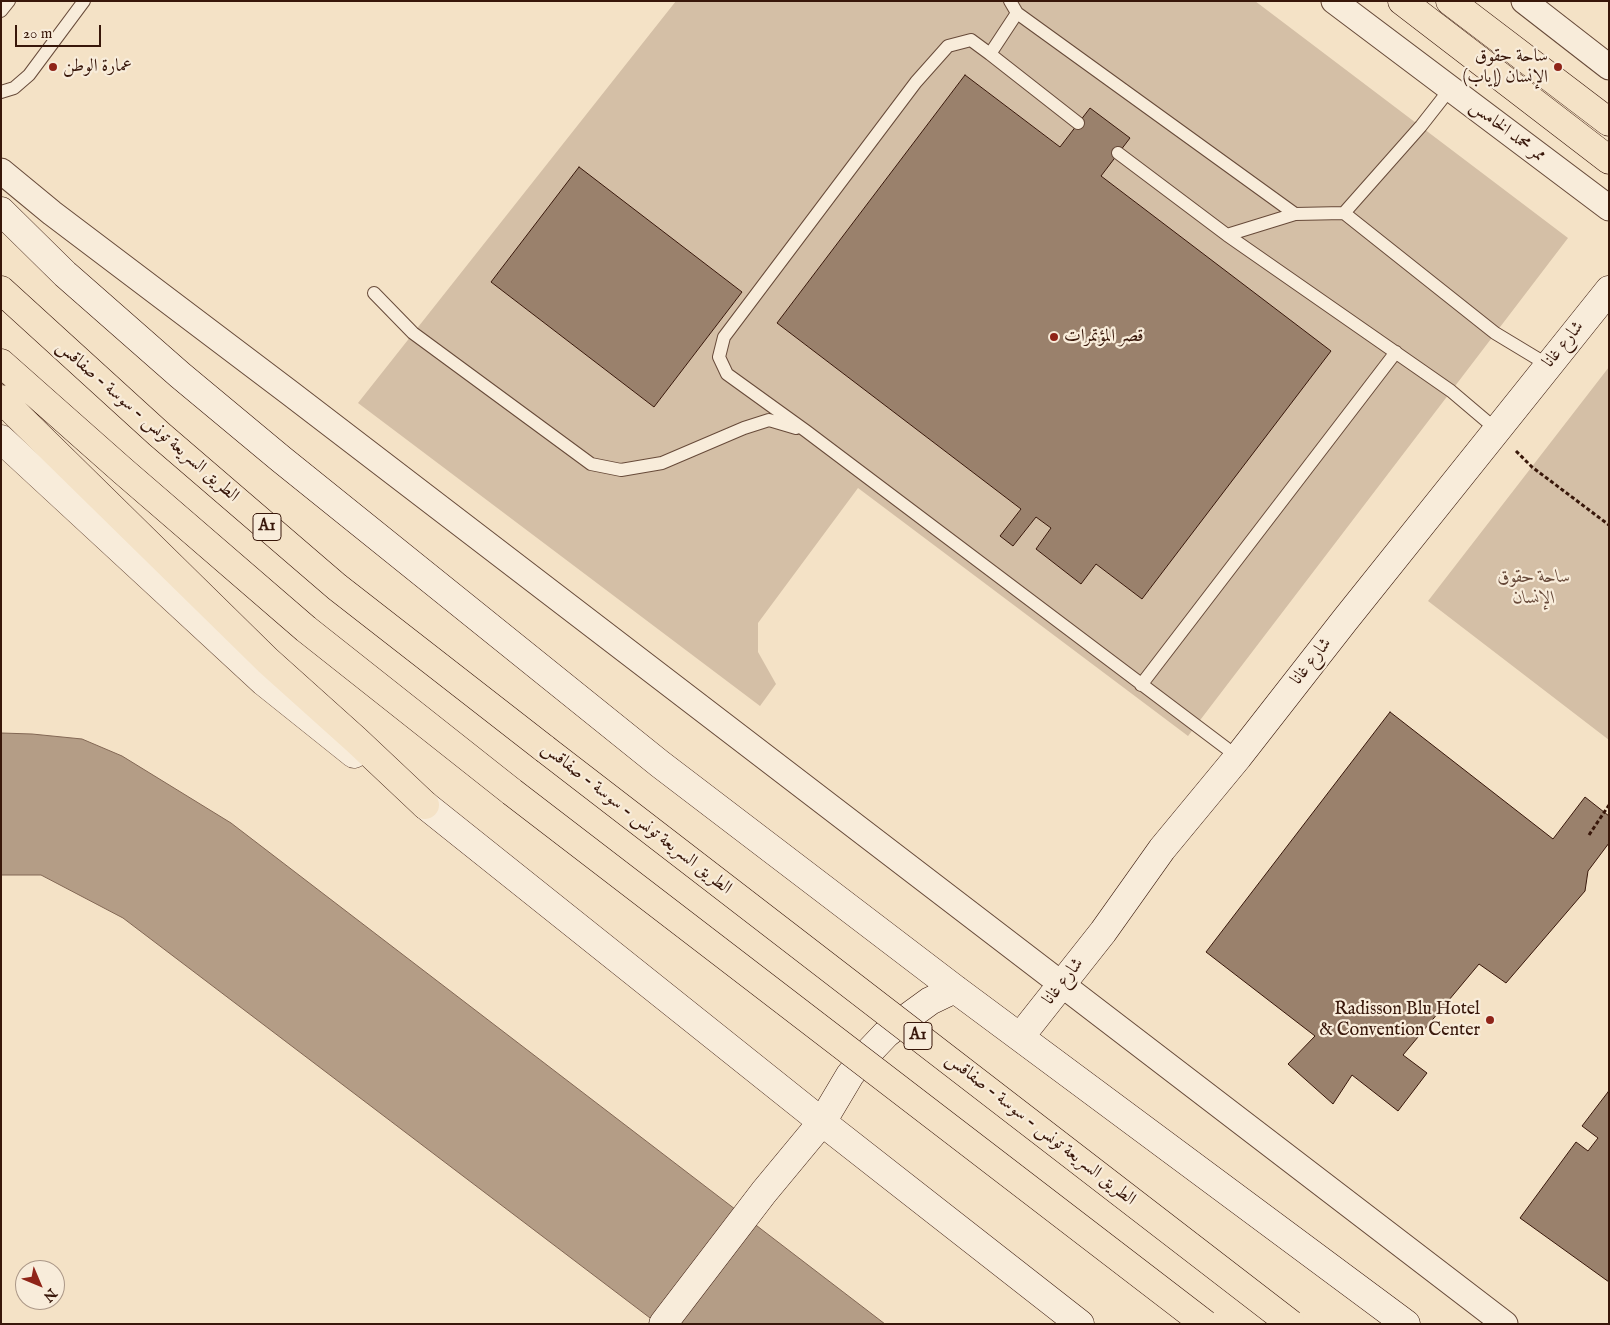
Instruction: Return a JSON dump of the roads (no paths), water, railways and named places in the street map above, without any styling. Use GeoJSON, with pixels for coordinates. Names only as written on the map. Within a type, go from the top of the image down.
{"type":"FeatureCollection","features":[{"type":"Feature","properties":{"kind":"main road"},"geometry":{"type":"LineString","coordinates":[[1402,1],[1609,160]]}},
{"type":"Feature","properties":{"kind":"main road"},"geometry":{"type":"LineString","coordinates":[[1450,1],[1609,122]]}},
{"type":"Feature","properties":{"kind":"main road"},"geometry":{"type":"LineString","coordinates":[[1,210],[64,274],[180,375],[660,764],[955,989],[1406,1324]]}},
{"type":"Feature","properties":{"kind":"main road","name":"الطريق السريعة تونس - سوسة - صفاقس"},"geometry":{"type":"LineString","coordinates":[[1,290],[152,427],[337,588],[1291,1324]]}},
{"type":"Feature","properties":{"kind":"main road","name":"شارع غانا"},"geometry":{"type":"LineString","coordinates":[[1020,1037],[1103,932],[1162,849],[1238,757],[1344,620],[1609,290]]}},
{"type":"Feature","properties":{"kind":"main road"},"geometry":{"type":"LineString","coordinates":[[1,363],[130,478],[306,630],[512,792],[1205,1324]]}},
{"type":"Feature","properties":{"kind":"main road"},"geometry":{"type":"LineString","coordinates":[[1,399],[268,661],[425,805]]}},
{"type":"Feature","properties":{"kind":"main road"},"geometry":{"type":"LineString","coordinates":[[1,439],[264,682],[362,760],[425,805],[822,1122],[1080,1324]]}},
{"type":"Feature","properties":{"kind":"main road"},"geometry":{"type":"LineString","coordinates":[[663,1324],[764,1192],[822,1122],[850,1075],[867,1054],[886,1034],[908,1017],[930,1001],[955,989]]}},
{"type":"Feature","properties":{"kind":"street","name":"ممر محمد الخامس"},"geometry":{"type":"LineString","coordinates":[[1334,1],[1609,208]]}},
{"type":"Feature","properties":{"kind":"street"},"geometry":{"type":"LineString","coordinates":[[1524,1],[1609,67]]}},
{"type":"Feature","properties":{"kind":"street"},"geometry":{"type":"LineString","coordinates":[[1,171],[52,213],[290,393],[1505,1324]]}},
{"type":"Feature","properties":{"kind":"lane"},"geometry":{"type":"LineString","coordinates":[[1,11],[9,1]]}},
{"type":"Feature","properties":{"kind":"lane"},"geometry":{"type":"LineString","coordinates":[[1,92],[14,88],[29,75],[84,1]]}},
{"type":"Feature","properties":{"kind":"lane"},"geometry":{"type":"LineString","coordinates":[[990,54],[1014,7],[1295,214]]}},
{"type":"Feature","properties":{"kind":"lane"},"geometry":{"type":"LineString","coordinates":[[1078,123],[971,40],[948,46],[916,82],[724,337],[719,357],[727,374],[806,431],[1238,757]]}},
{"type":"Feature","properties":{"kind":"lane"},"geometry":{"type":"LineString","coordinates":[[1344,213],[1421,126],[1450,89]]}},
{"type":"Feature","properties":{"kind":"lane"},"geometry":{"type":"LineString","coordinates":[[1118,153],[1228,235],[1451,391],[1497,430]]}},
{"type":"Feature","properties":{"kind":"lane"},"geometry":{"type":"LineString","coordinates":[[1228,235],[1295,214],[1344,213],[1495,333],[1548,365]]}},
{"type":"Feature","properties":{"kind":"lane"},"geometry":{"type":"LineString","coordinates":[[374,293],[413,333],[591,464],[622,470],[662,463],[744,428],[769,420],[806,431]]}},
{"type":"Feature","properties":{"kind":"lane"},"geometry":{"type":"LineString","coordinates":[[1141,685],[1396,352]]}},
{"type":"Feature","properties":{"kind":"place","name":"عمارة الوطن"},"geometry":{"type":"Point","coordinates":[53,67]}},
{"type":"Feature","properties":{"kind":"place","name":"ساحة حقوق الإنسان (إياب)"},"geometry":{"type":"Point","coordinates":[1558,67]}},
{"type":"Feature","properties":{"kind":"place","name":"قصر المؤتمرات"},"geometry":{"type":"Point","coordinates":[1054,337]}},
{"type":"Feature","properties":{"kind":"place","name":"Radisson Blu Hotel & Convention Center"},"geometry":{"type":"Point","coordinates":[1490,1020]}},
{"type":"Feature","properties":{"kind":"park label","name":"ساحة حقوق الإنسان"},"geometry":{"type":"Point","coordinates":[1534,588]}}]}
